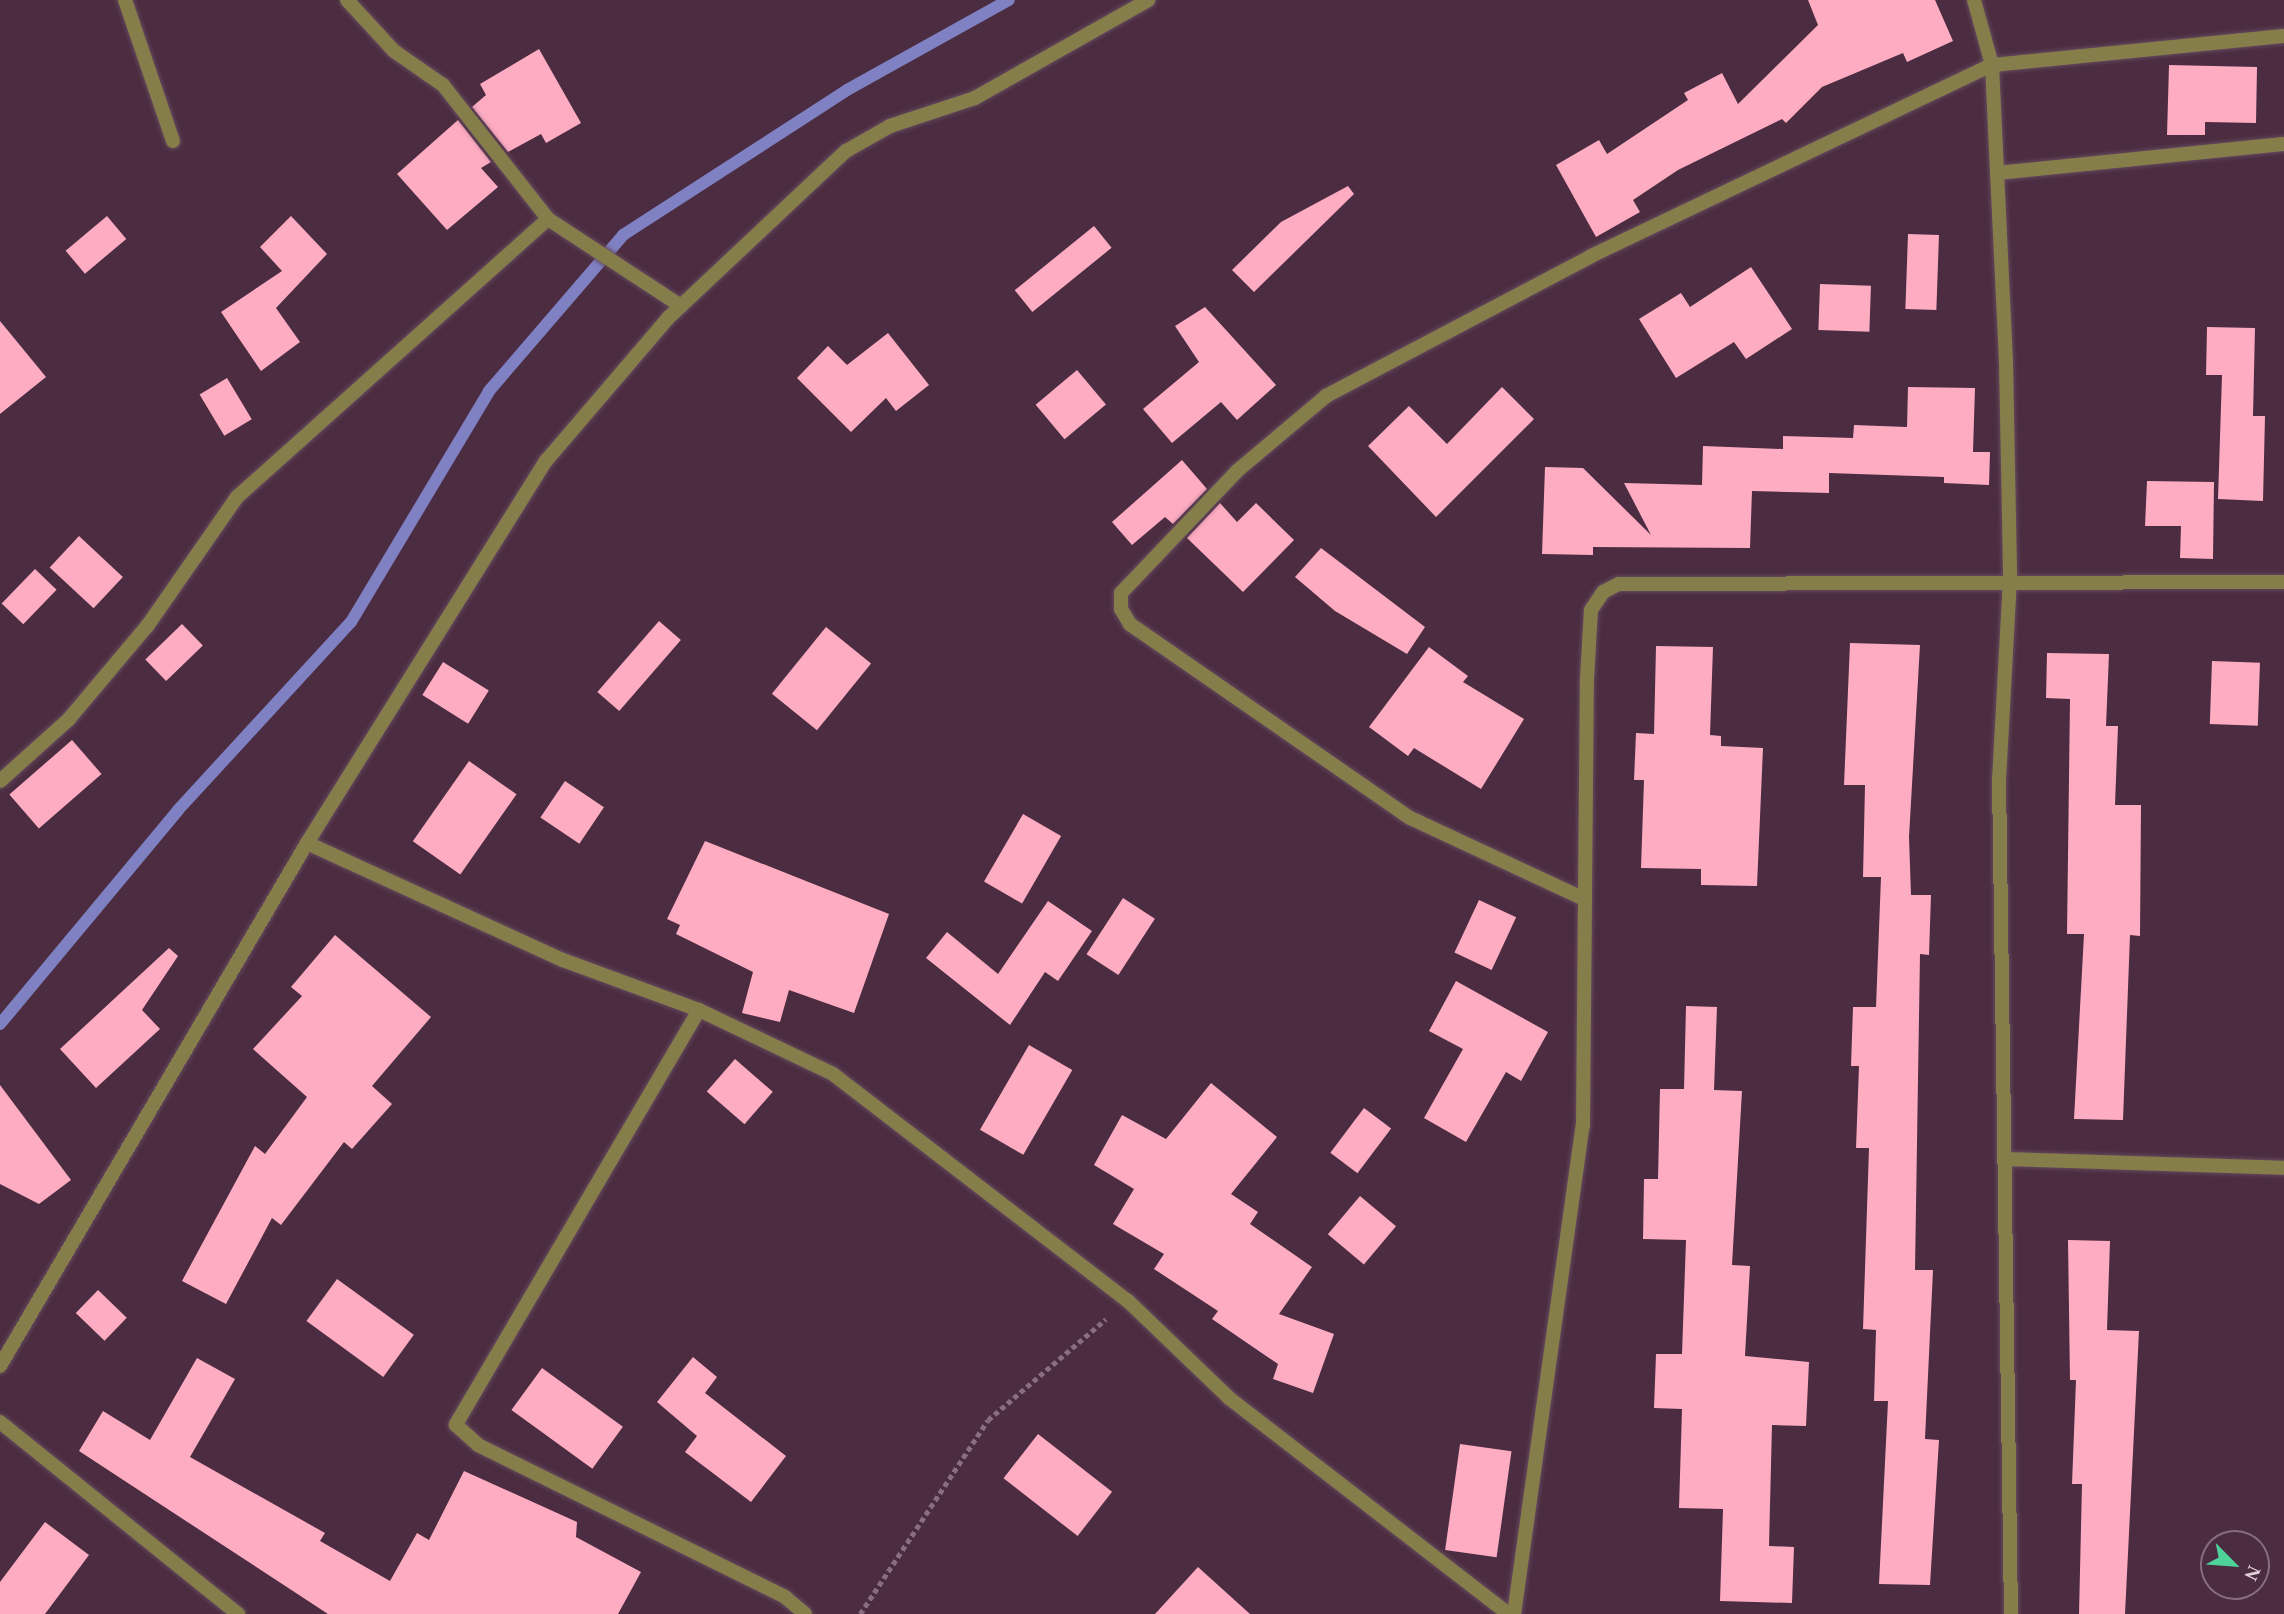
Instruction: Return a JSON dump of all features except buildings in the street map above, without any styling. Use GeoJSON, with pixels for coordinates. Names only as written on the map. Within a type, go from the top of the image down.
{"type":"FeatureCollection","features":[{"type":"Feature","properties":{"kind":"street"},"geometry":{"type":"LineString","coordinates":[[125,0],[173,141]]}},
{"type":"Feature","properties":{"kind":"street"},"geometry":{"type":"LineString","coordinates":[[347,0],[394,51],[443,85],[548,219],[681,306]]}},
{"type":"Feature","properties":{"kind":"street"},"geometry":{"type":"LineString","coordinates":[[0,1366],[307,843],[546,461],[681,306],[845,151],[890,126],[975,98],[1148,0]]}},
{"type":"Feature","properties":{"kind":"street"},"geometry":{"type":"LineString","coordinates":[[1975,0],[1992,65],[2010,578],[1999,778],[2011,1614]]}},
{"type":"Feature","properties":{"kind":"street"},"geometry":{"type":"LineString","coordinates":[[1584,900],[1410,818],[1130,624],[1121,609],[1121,593],[1237,471],[1326,396],[1591,256],[1992,65],[2284,36]]}},
{"type":"Feature","properties":{"kind":"street"},"geometry":{"type":"LineString","coordinates":[[1997,173],[2284,144]]}},
{"type":"Feature","properties":{"kind":"street"},"geometry":{"type":"LineString","coordinates":[[0,781],[69,719],[149,625],[237,497],[548,219]]}},
{"type":"Feature","properties":{"kind":"street"},"geometry":{"type":"LineString","coordinates":[[1514,1614],[1583,1126],[1587,678],[1591,610],[1603,592],[1619,584],[2010,578],[2284,582]]}},
{"type":"Feature","properties":{"kind":"street"},"geometry":{"type":"LineString","coordinates":[[307,843],[563,960],[699,1010],[833,1074],[1128,1301],[1229,1398],[1508,1614]]}},
{"type":"Feature","properties":{"kind":"street"},"geometry":{"type":"LineString","coordinates":[[699,1010],[456,1425],[478,1446],[785,1597],[805,1614]]}},
{"type":"Feature","properties":{"kind":"street"},"geometry":{"type":"LineString","coordinates":[[2004,1159],[2284,1168]]}},
{"type":"Feature","properties":{"kind":"street"},"geometry":{"type":"LineString","coordinates":[[0,1422],[238,1614]]}},
{"type":"Feature","properties":{"kind":"path"},"geometry":{"type":"LineString","coordinates":[[860,1614],[988,1420],[1128,1301]]}},
{"type":"Feature","properties":{"kind":"waterway"},"geometry":{"type":"LineString","coordinates":[[0,1024],[178,810],[351,622],[489,391],[623,235],[847,90],[1009,0]]}}]}
